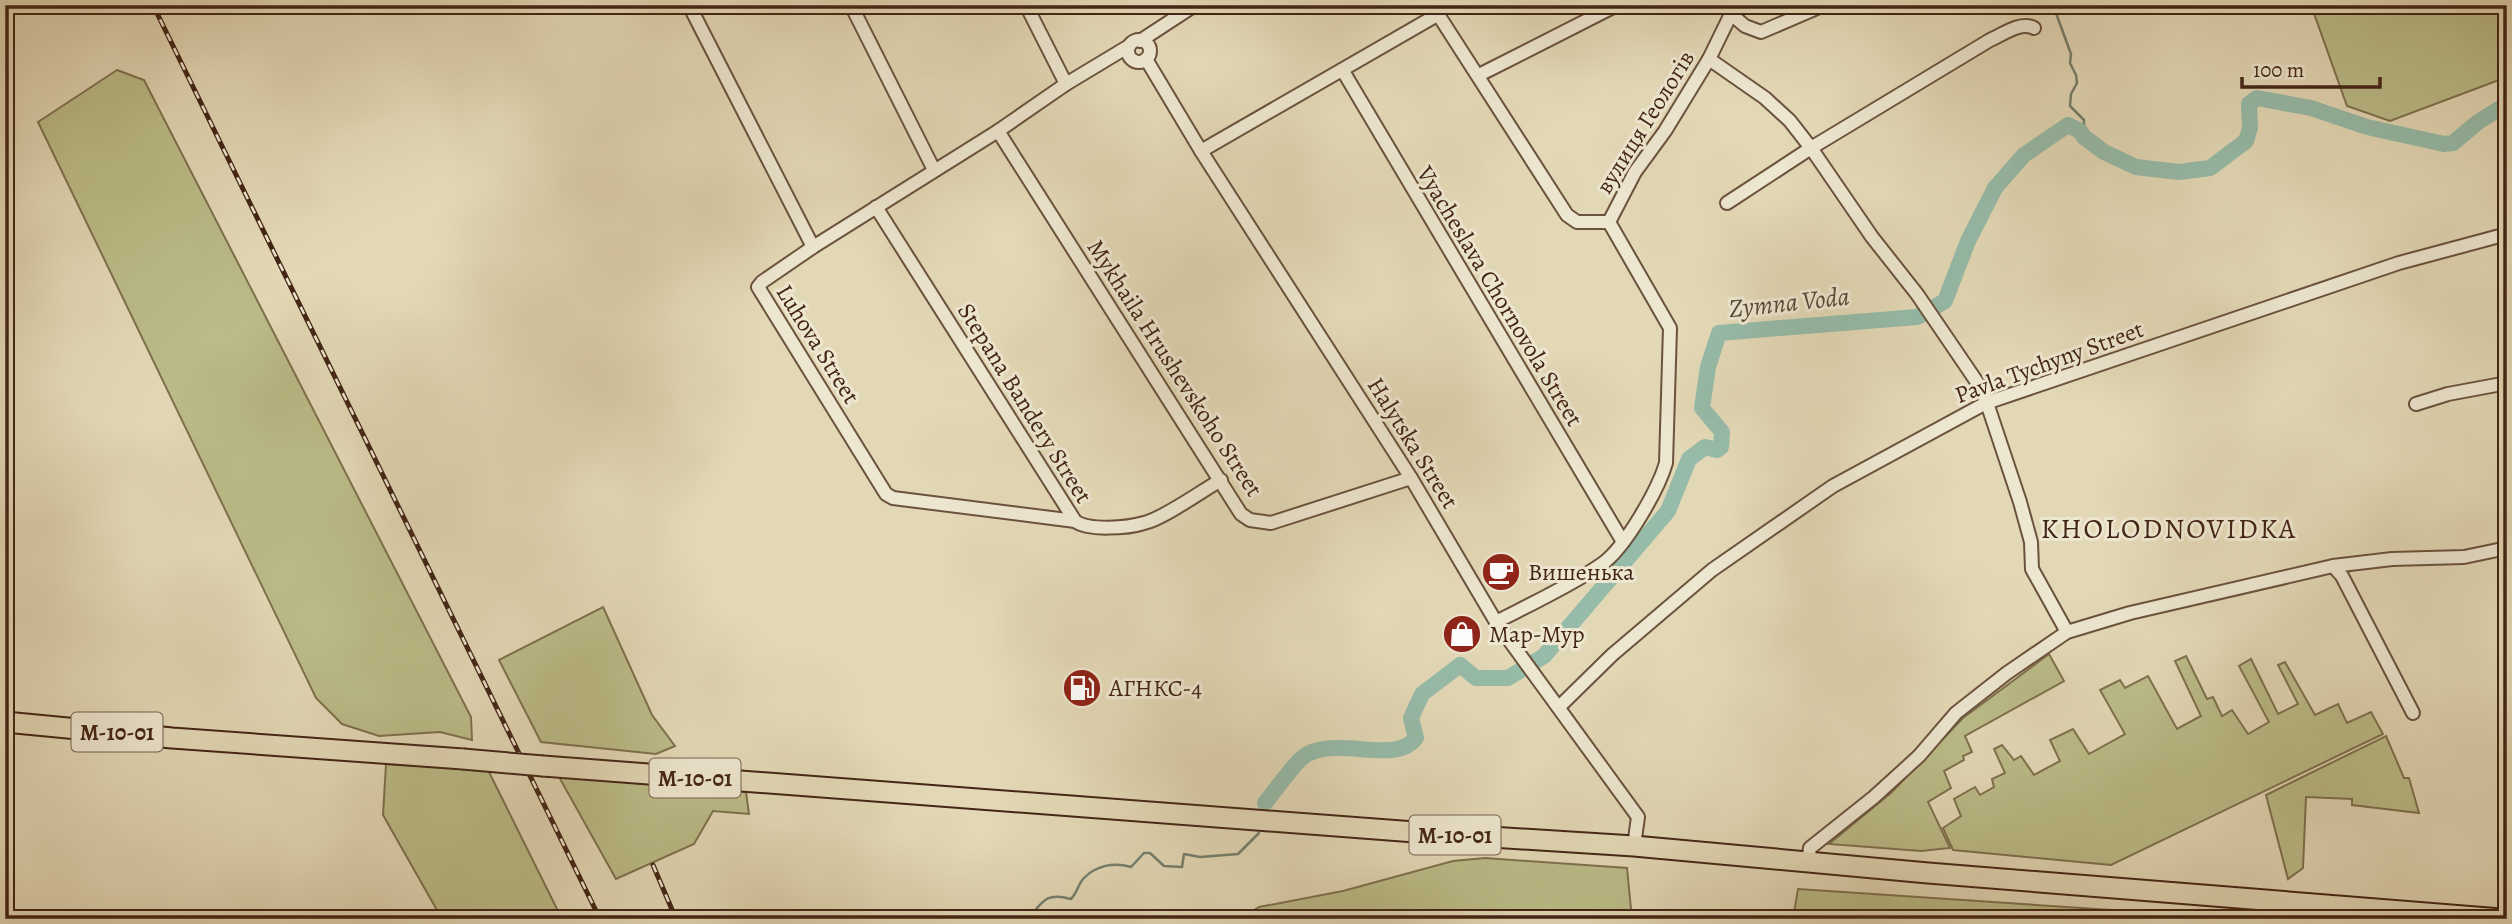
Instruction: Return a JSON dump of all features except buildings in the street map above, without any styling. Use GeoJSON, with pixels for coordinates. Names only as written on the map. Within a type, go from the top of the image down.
{"type":"FeatureCollection","features":[{"type":"Feature","properties":{"kind":"highway","name":"М-10-01"},"geometry":{"type":"LineString","coordinates":[[5,722],[173,738],[1428,833],[1634,846],[1808,863],[2501,919]]}},
{"type":"Feature","properties":{"kind":"street"},"geometry":{"type":"LineString","coordinates":[[689,5],[813,247]]}},
{"type":"Feature","properties":{"kind":"street"},"geometry":{"type":"LineString","coordinates":[[851,5],[934,170]]}},
{"type":"Feature","properties":{"kind":"street"},"geometry":{"type":"LineString","coordinates":[[1026,5],[1066,84]]}},
{"type":"Feature","properties":{"kind":"street","name":"Luhova Street"},"geometry":{"type":"LineString","coordinates":[[1075,521],[893,498],[886,494],[758,287],[813,247],[998,131],[1066,84],[1195,5]]}},
{"type":"Feature","properties":{"kind":"street"},"geometry":{"type":"LineString","coordinates":[[1479,75],[1618,5]]}},
{"type":"Feature","properties":{"kind":"street"},"geometry":{"type":"LineString","coordinates":[[1732,9],[1745,26],[1761,32],[1824,5]]}},
{"type":"Feature","properties":{"kind":"street","name":"вулиця Геологів"},"geometry":{"type":"LineString","coordinates":[[1609,222],[1635,172],[1665,131],[1709,60],[1732,9]]}},
{"type":"Feature","properties":{"kind":"street"},"geometry":{"type":"LineString","coordinates":[[1201,151],[1343,71],[1435,10],[1567,215],[1577,222],[1609,222],[1670,328],[1666,463],[1655,489],[1623,542],[1604,563],[1496,622]]}},
{"type":"Feature","properties":{"kind":"street"},"geometry":{"type":"LineString","coordinates":[[1727,203],[1811,148],[1990,40],[2016,27],[2025,25],[2034,28]]}},
{"type":"Feature","properties":{"kind":"street","name":"Halytska Street"},"geometry":{"type":"LineString","coordinates":[[1135,44],[1128,51],[1131,59],[1139,62],[1146,59],[1201,151],[1411,478],[1496,622],[1638,817],[1634,846]]}},
{"type":"Feature","properties":{"kind":"street"},"geometry":{"type":"LineString","coordinates":[[1709,60],[1782,113],[1811,148],[1983,391],[2020,502],[2031,542],[2032,569],[2067,632]]}},
{"type":"Feature","properties":{"kind":"street","name":"Vyacheslava Chornovola Street"},"geometry":{"type":"LineString","coordinates":[[1343,71],[1623,542]]}},
{"type":"Feature","properties":{"kind":"street","name":"Mykhaila Hrushevskoho Street"},"geometry":{"type":"LineString","coordinates":[[998,131],[1241,514],[1250,520],[1271,523],[1411,478]]}},
{"type":"Feature","properties":{"kind":"street","name":"Stepana Bandery Street"},"geometry":{"type":"LineString","coordinates":[[876,207],[1075,521],[1094,528],[1146,523],[1221,480]]}},
{"type":"Feature","properties":{"kind":"street","name":"Pavla Tychyny Street"},"geometry":{"type":"LineString","coordinates":[[1559,707],[1612,654],[1712,570],[1833,486],[1986,403],[2399,263],[2507,234]]}},
{"type":"Feature","properties":{"kind":"street"},"geometry":{"type":"LineString","coordinates":[[2416,404],[2448,394],[2507,383]]}},
{"type":"Feature","properties":{"kind":"street"},"geometry":{"type":"LineString","coordinates":[[1808,863],[1810,848],[1901,773],[1956,713],[2007,673],[2067,632],[2130,613],[2333,566],[2392,559],[2464,557],[2507,548]]}},
{"type":"Feature","properties":{"kind":"street"},"geometry":{"type":"LineString","coordinates":[[2333,566],[2342,576],[2413,713]]}},
{"type":"Feature","properties":{"kind":"green space"},"geometry":{"type":"Polygon","coordinates":[[[2311,5],[2507,5],[2507,77],[2390,121],[2347,106],[2311,5]]]}},
{"type":"Feature","properties":{"kind":"green space"},"geometry":{"type":"Polygon","coordinates":[[[117,70],[144,80],[471,717],[472,740],[440,732],[379,736],[342,724],[316,698],[38,122],[117,70]]]}},
{"type":"Feature","properties":{"kind":"green space"},"geometry":{"type":"Polygon","coordinates":[[[603,607],[652,715],[675,746],[656,754],[541,742],[499,660],[603,607]]]}},
{"type":"Feature","properties":{"kind":"green space"},"geometry":{"type":"Polygon","coordinates":[[[2049,654],[2064,681],[1965,736],[1972,752],[1963,756],[1964,760],[1944,771],[1951,788],[1928,802],[1950,848],[1921,851],[1829,844],[1892,792],[1963,718],[2049,654]]]}},
{"type":"Feature","properties":{"kind":"green space"},"geometry":{"type":"Polygon","coordinates":[[[2186,656],[2207,699],[2213,697],[2222,716],[2232,710],[2248,734],[2269,722],[2239,666],[2251,659],[2278,714],[2298,704],[2278,665],[2285,662],[2315,715],[2338,704],[2347,723],[2371,712],[2383,734],[2111,865],[1953,850],[1943,828],[1961,816],[1954,799],[1975,787],[1980,795],[1994,787],[1992,779],[2005,773],[1994,749],[2002,745],[2014,760],[2021,756],[2034,775],[2060,761],[2050,740],[2073,729],[2089,754],[2125,734],[2100,690],[2120,680],[2125,688],[2148,676],[2177,729],[2201,716],[2175,661],[2186,656]]]}},
{"type":"Feature","properties":{"kind":"green space"},"geometry":{"type":"Polygon","coordinates":[[[2386,736],[2404,778],[2409,778],[2419,813],[2352,805],[2352,799],[2306,797],[2303,868],[2288,879],[2266,795],[2386,736]]]}},
{"type":"Feature","properties":{"kind":"green space"},"geometry":{"type":"Polygon","coordinates":[[[386,764],[488,770],[562,919],[442,919],[383,815],[386,764]]]}},
{"type":"Feature","properties":{"kind":"green space"},"geometry":{"type":"Polygon","coordinates":[[[559,777],[746,792],[749,814],[713,811],[694,844],[616,879],[559,777]]]}},
{"type":"Feature","properties":{"kind":"green space"},"geometry":{"type":"Polygon","coordinates":[[[1485,858],[1627,868],[1632,919],[1240,919],[1259,907],[1343,891],[1453,861],[1485,858]]]}},
{"type":"Feature","properties":{"kind":"green space"},"geometry":{"type":"Polygon","coordinates":[[[1798,889],[2247,919],[1793,919],[1798,889]]]}},
{"type":"Feature","properties":{"kind":"waterway"},"geometry":{"type":"LineString","coordinates":[[2053,5],[2076,75],[2077,83],[2071,94],[2070,106],[2084,120],[2084,137]]}},
{"type":"Feature","properties":{"kind":"waterway","name":"Zymna Voda"},"geometry":{"type":"LineString","coordinates":[[1933,308],[1945,301],[1968,241],[1995,188],[2024,155],[2068,125],[2080,131],[2104,152],[2136,167],[2179,172],[2210,168],[2246,141],[2250,128],[2249,104],[2257,98],[2311,108],[2367,127],[2444,144],[2453,143],[2478,122],[2507,104]]}},
{"type":"Feature","properties":{"kind":"waterway","name":"Zymna Voda"},"geometry":{"type":"LineString","coordinates":[[1265,803],[1299,761],[1316,751],[1331,748],[1394,750],[1407,746],[1416,738],[1411,718],[1422,694],[1460,665],[1476,678],[1508,678],[1544,656],[1668,511],[1689,459],[1705,447],[1717,450],[1721,447],[1722,432],[1702,408],[1708,367],[1719,333],[1917,317],[1923,314]]}},
{"type":"Feature","properties":{"kind":"waterway"},"geometry":{"type":"LineString","coordinates":[[1028,919],[1050,898],[1071,899],[1083,879],[1099,868],[1112,865],[1131,867],[1144,853],[1150,853],[1164,866],[1182,867],[1184,854],[1200,857],[1238,854],[1259,833]]}},
{"type":"Feature","properties":{"kind":"railway"},"geometry":{"type":"LineString","coordinates":[[153,5],[600,919]]}},
{"type":"Feature","properties":{"kind":"railway"},"geometry":{"type":"LineString","coordinates":[[653,865],[676,919]]}},
{"type":"Feature","properties":{"kind":"place","name":"Вишенька"},"geometry":{"type":"Point","coordinates":[1501,572]}},
{"type":"Feature","properties":{"kind":"place","name":"Мар-Мур"},"geometry":{"type":"Point","coordinates":[1462,634]}},
{"type":"Feature","properties":{"kind":"place","name":"АГНКС-4"},"geometry":{"type":"Point","coordinates":[1082,688]}},
{"type":"Feature","properties":{"kind":"district","name":"KHOLODNOVIDKA"},"geometry":{"type":"Point","coordinates":[2169,528]}}]}
